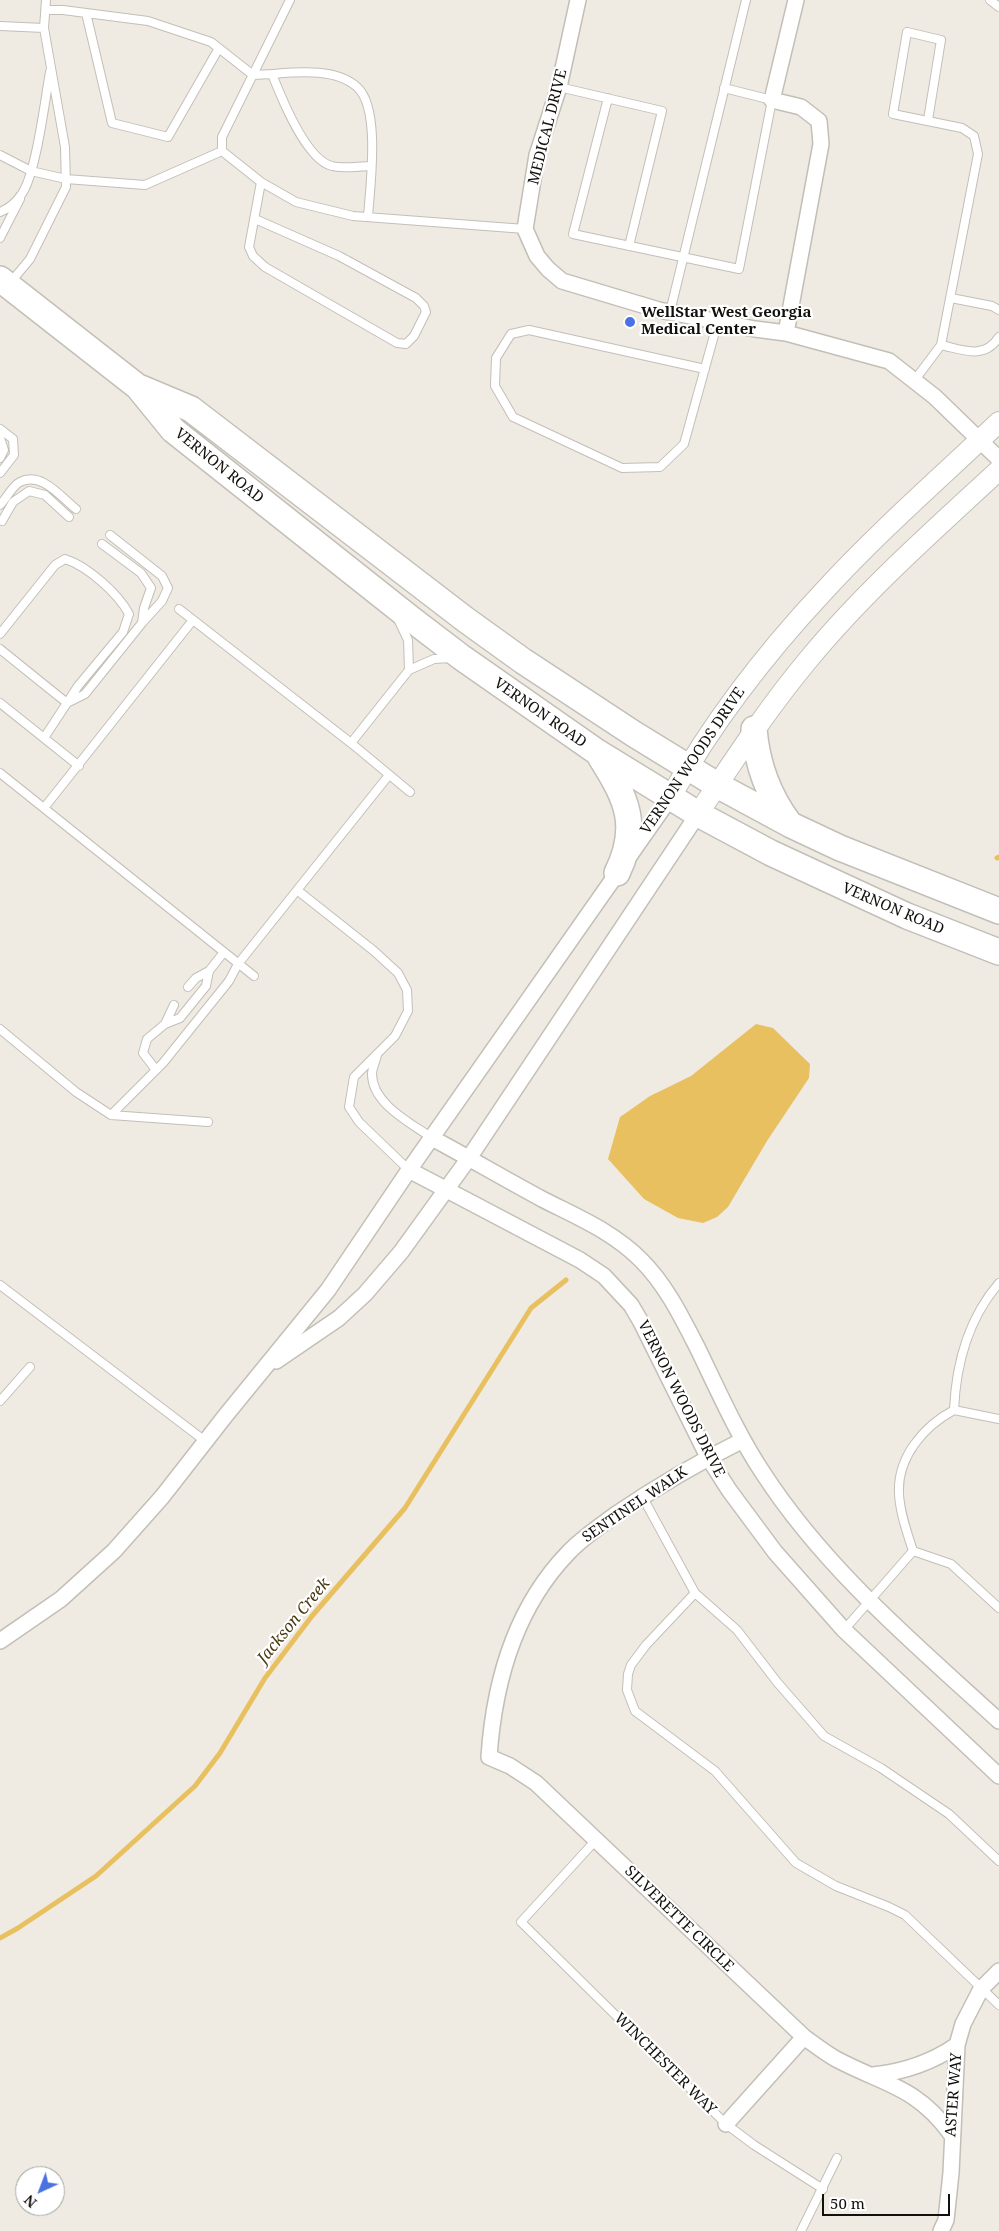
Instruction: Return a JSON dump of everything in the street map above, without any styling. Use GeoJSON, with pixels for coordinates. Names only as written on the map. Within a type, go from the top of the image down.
{"type":"FeatureCollection","features":[{"type":"Feature","properties":{"kind":"main road","name":"VERNON ROAD"},"geometry":{"type":"LineString","coordinates":[[3,286],[138,387],[174,430],[391,603],[461,657],[597,752],[670,798],[771,853],[907,916],[999,952]]}},
{"type":"Feature","properties":{"kind":"main road","name":"VERNON ROAD"},"geometry":{"type":"LineString","coordinates":[[138,387],[191,409],[466,620],[581,700],[718,785],[791,825],[840,848],[999,911]]}},
{"type":"Feature","properties":{"kind":"main road"},"geometry":{"type":"LineString","coordinates":[[754,729],[763,776],[779,809],[791,825]]}},
{"type":"Feature","properties":{"kind":"main road"},"geometry":{"type":"LineString","coordinates":[[597,752],[619,787],[629,819],[627,847],[617,873]]}},
{"type":"Feature","properties":{"kind":"street","name":"MEDICAL DRIVE"},"geometry":{"type":"LineString","coordinates":[[525,229],[538,154],[559,87],[578,0]]}},
{"type":"Feature","properties":{"kind":"street"},"geometry":{"type":"LineString","coordinates":[[786,333],[821,144],[819,121],[801,107],[772,100],[796,0]]}},
{"type":"Feature","properties":{"kind":"street"},"geometry":{"type":"LineString","coordinates":[[525,229],[537,256],[562,281],[587,290],[670,312],[786,333],[889,361],[935,397],[999,459]]}},
{"type":"Feature","properties":{"kind":"street","name":"VERNON WOODS DRIVE"},"geometry":{"type":"LineString","coordinates":[[999,422],[876,538],[824,591],[775,646],[724,711],[688,766],[670,798],[409,1170],[580,1260],[604,1276],[618,1290],[642,1322],[708,1457],[729,1490],[775,1552],[844,1630],[999,1776]]}},
{"type":"Feature","properties":{"kind":"street"},"geometry":{"type":"LineString","coordinates":[[260,1372],[339,1318],[365,1294],[401,1252],[469,1158],[754,729],[808,659],[837,626],[899,563],[999,470]]}},
{"type":"Feature","properties":{"kind":"street"},"geometry":{"type":"LineString","coordinates":[[432,1138],[542,1199],[596,1225],[641,1260],[654,1274],[675,1304],[742,1440],[763,1474],[792,1513],[840,1571],[869,1602],[999,1721]]}},
{"type":"Feature","properties":{"kind":"street"},"geometry":{"type":"LineString","coordinates":[[0,1641],[61,1599],[114,1551],[156,1504],[260,1372],[328,1290],[409,1170]]}},
{"type":"Feature","properties":{"kind":"street","name":"SENTINEL WALK"},"geometry":{"type":"LineString","coordinates":[[489,1757],[494,1707],[502,1673],[516,1634],[539,1589],[563,1558],[585,1536],[642,1496],[708,1457],[742,1440]]}},
{"type":"Feature","properties":{"kind":"street","name":"SILVERETTE CIRCLE"},"geometry":{"type":"LineString","coordinates":[[489,1757],[510,1766],[536,1783],[804,2038],[835,2058],[872,2076],[888,2081],[917,2098],[952,2134]]}},
{"type":"Feature","properties":{"kind":"street","name":"ASTER WAY"},"geometry":{"type":"LineString","coordinates":[[941,2231],[946,2220],[951,2173],[957,2045],[963,2024],[982,1989],[999,1971]]}},
{"type":"Feature","properties":{"kind":"street"},"geometry":{"type":"LineString","coordinates":[[726,2124],[804,2038]]}},
{"type":"Feature","properties":{"kind":"street"},"geometry":{"type":"LineString","coordinates":[[872,2076],[920,2065],[957,2045]]}},
{"type":"Feature","properties":{"kind":"lane"},"geometry":{"type":"LineString","coordinates":[[3,286],[30,259],[66,187],[65,147],[44,28],[46,0]]}},
{"type":"Feature","properties":{"kind":"lane"},"geometry":{"type":"LineString","coordinates":[[222,151],[222,137],[290,0]]}},
{"type":"Feature","properties":{"kind":"lane"},"geometry":{"type":"LineString","coordinates":[[670,312],[746,0]]}},
{"type":"Feature","properties":{"kind":"lane"},"geometry":{"type":"LineString","coordinates":[[990,0],[999,7]]}},
{"type":"Feature","properties":{"kind":"lane"},"geometry":{"type":"LineString","coordinates":[[46,10],[148,21],[211,42],[253,74],[296,72],[336,76],[358,87],[371,110],[371,166],[368,217]]}},
{"type":"Feature","properties":{"kind":"lane"},"geometry":{"type":"LineString","coordinates":[[86,13],[112,123],[168,137],[218,48]]}},
{"type":"Feature","properties":{"kind":"lane"},"geometry":{"type":"LineString","coordinates":[[0,26],[44,28]]}},
{"type":"Feature","properties":{"kind":"lane"},"geometry":{"type":"LineString","coordinates":[[914,381],[941,345],[978,154],[974,136],[962,128],[893,114],[907,32],[941,40],[928,120]]}},
{"type":"Feature","properties":{"kind":"lane"},"geometry":{"type":"LineString","coordinates":[[0,238],[13,216],[31,171],[52,65]]}},
{"type":"Feature","properties":{"kind":"lane"},"geometry":{"type":"LineString","coordinates":[[272,74],[289,116],[316,156],[331,166],[371,166]]}},
{"type":"Feature","properties":{"kind":"lane"},"geometry":{"type":"LineString","coordinates":[[559,87],[662,111],[629,246]]}},
{"type":"Feature","properties":{"kind":"lane"},"geometry":{"type":"LineString","coordinates":[[608,98],[573,234],[739,269],[772,100],[724,88]]}},
{"type":"Feature","properties":{"kind":"lane"},"geometry":{"type":"LineString","coordinates":[[0,155],[31,171],[66,179],[145,185],[222,151]]}},
{"type":"Feature","properties":{"kind":"lane"},"geometry":{"type":"LineString","coordinates":[[222,151],[261,182],[296,202],[353,216],[525,229]]}},
{"type":"Feature","properties":{"kind":"lane"},"geometry":{"type":"LineString","coordinates":[[255,219],[339,256],[416,298],[424,306],[426,312],[414,336],[406,344],[397,343],[265,267],[253,256],[249,247],[261,182]]}},
{"type":"Feature","properties":{"kind":"lane"},"geometry":{"type":"LineString","coordinates":[[0,212],[22,195]]}},
{"type":"Feature","properties":{"kind":"lane"},"geometry":{"type":"LineString","coordinates":[[951,298],[992,306],[999,310]]}},
{"type":"Feature","properties":{"kind":"lane"},"geometry":{"type":"LineString","coordinates":[[704,369],[529,330],[511,334],[496,358],[494,386],[513,417],[622,468],[660,467],[684,444],[718,321]]}},
{"type":"Feature","properties":{"kind":"lane"},"geometry":{"type":"LineString","coordinates":[[941,345],[979,352],[986,350],[999,336]]}},
{"type":"Feature","properties":{"kind":"lane"},"geometry":{"type":"LineString","coordinates":[[0,428],[13,439],[14,455],[0,473]]}},
{"type":"Feature","properties":{"kind":"lane"},"geometry":{"type":"LineString","coordinates":[[0,438],[4,450],[0,458]]}},
{"type":"Feature","properties":{"kind":"lane"},"geometry":{"type":"LineString","coordinates":[[0,506],[19,482],[30,478],[46,483],[76,509]]}},
{"type":"Feature","properties":{"kind":"lane"},"geometry":{"type":"LineString","coordinates":[[2,521],[13,502],[29,491],[45,495],[69,517]]}},
{"type":"Feature","properties":{"kind":"lane"},"geometry":{"type":"LineString","coordinates":[[67,703],[86,694],[142,622],[162,600],[168,588],[162,576],[110,535]]}},
{"type":"Feature","properties":{"kind":"lane"},"geometry":{"type":"LineString","coordinates":[[102,544],[141,573],[152,588],[144,608],[142,622]]}},
{"type":"Feature","properties":{"kind":"lane"},"geometry":{"type":"LineString","coordinates":[[0,634],[55,565],[65,559],[77,563],[102,583],[122,601],[128,614],[123,632],[78,686],[44,738]]}},
{"type":"Feature","properties":{"kind":"lane"},"geometry":{"type":"LineString","coordinates":[[391,603],[408,640],[409,670]]}},
{"type":"Feature","properties":{"kind":"lane"},"geometry":{"type":"LineString","coordinates":[[179,609],[351,743],[410,792]]}},
{"type":"Feature","properties":{"kind":"lane"},"geometry":{"type":"LineString","coordinates":[[44,808],[193,620]]}},
{"type":"Feature","properties":{"kind":"lane"},"geometry":{"type":"LineString","coordinates":[[0,649],[67,703]]}},
{"type":"Feature","properties":{"kind":"lane"},"geometry":{"type":"LineString","coordinates":[[351,743],[409,670],[434,659],[461,657]]}},
{"type":"Feature","properties":{"kind":"lane"},"geometry":{"type":"LineString","coordinates":[[0,703],[78,766]]}},
{"type":"Feature","properties":{"kind":"lane"},"geometry":{"type":"LineString","coordinates":[[0,773],[254,976]]}},
{"type":"Feature","properties":{"kind":"lane"},"geometry":{"type":"LineString","coordinates":[[111,1115],[156,1070],[229,981],[238,964],[389,775]]}},
{"type":"Feature","properties":{"kind":"lane"},"geometry":{"type":"LineString","coordinates":[[297,890],[398,973],[407,990],[408,1011],[395,1036],[354,1077],[349,1107],[359,1122],[409,1170]]}},
{"type":"Feature","properties":{"kind":"lane"},"geometry":{"type":"LineString","coordinates":[[188,987],[196,978],[209,971],[224,952]]}},
{"type":"Feature","properties":{"kind":"lane"},"geometry":{"type":"LineString","coordinates":[[156,1070],[143,1053],[146,1039],[166,1024],[180,1018],[206,986],[209,971]]}},
{"type":"Feature","properties":{"kind":"lane"},"geometry":{"type":"LineString","coordinates":[[166,1024],[174,1005]]}},
{"type":"Feature","properties":{"kind":"lane"},"geometry":{"type":"LineString","coordinates":[[0,1029],[76,1092],[111,1115],[208,1122]]}},
{"type":"Feature","properties":{"kind":"lane"},"geometry":{"type":"LineString","coordinates":[[377,1055],[372,1074],[376,1092],[392,1110],[432,1138]]}},
{"type":"Feature","properties":{"kind":"lane"},"geometry":{"type":"LineString","coordinates":[[954,1410],[957,1372],[968,1336],[985,1302],[999,1283]]}},
{"type":"Feature","properties":{"kind":"lane"},"geometry":{"type":"LineString","coordinates":[[0,1285],[205,1442]]}},
{"type":"Feature","properties":{"kind":"lane"},"geometry":{"type":"LineString","coordinates":[[1,1396],[30,1367]]}},
{"type":"Feature","properties":{"kind":"lane"},"geometry":{"type":"LineString","coordinates":[[913,1550],[904,1521],[899,1494],[904,1465],[910,1452],[925,1430],[954,1410],[999,1419]]}},
{"type":"Feature","properties":{"kind":"lane"},"geometry":{"type":"LineString","coordinates":[[642,1496],[695,1593],[737,1630],[777,1682],[824,1736],[881,1768],[949,1814],[999,1861]]}},
{"type":"Feature","properties":{"kind":"lane"},"geometry":{"type":"LineString","coordinates":[[844,1630],[913,1550]]}},
{"type":"Feature","properties":{"kind":"lane"},"geometry":{"type":"LineString","coordinates":[[913,1550],[951,1564],[999,1608]]}},
{"type":"Feature","properties":{"kind":"lane"},"geometry":{"type":"LineString","coordinates":[[695,1593],[646,1645],[631,1665],[626,1690],[635,1711],[716,1770],[796,1863],[836,1886],[889,1906],[905,1915],[999,2005]]}},
{"type":"Feature","properties":{"kind":"lane","name":"WINCHESTER WAY"},"geometry":{"type":"LineString","coordinates":[[596,1840],[521,1922],[726,2124],[754,2145],[823,2189]]}},
{"type":"Feature","properties":{"kind":"lane"},"geometry":{"type":"LineString","coordinates":[[801,2231],[837,2158]]}},
{"type":"Feature","properties":{"kind":"shaded area"},"geometry":{"type":"Polygon","coordinates":[[[756,1024],[773,1028],[810,1064],[809,1078],[767,1141],[728,1207],[717,1217],[703,1223],[678,1218],[644,1199],[608,1159],[620,1117],[650,1096],[691,1076],[756,1024]]]}},
{"type":"Feature","properties":{"kind":"waterway","name":"Jackson Creek"},"geometry":{"type":"LineString","coordinates":[[0,1938],[96,1876],[195,1786],[220,1753],[265,1678],[312,1616],[405,1508],[531,1308],[566,1280]]}},
{"type":"Feature","properties":{"kind":"place","name":"WellStar West Georgia Medical Center"},"geometry":{"type":"Point","coordinates":[630,322]}}]}
